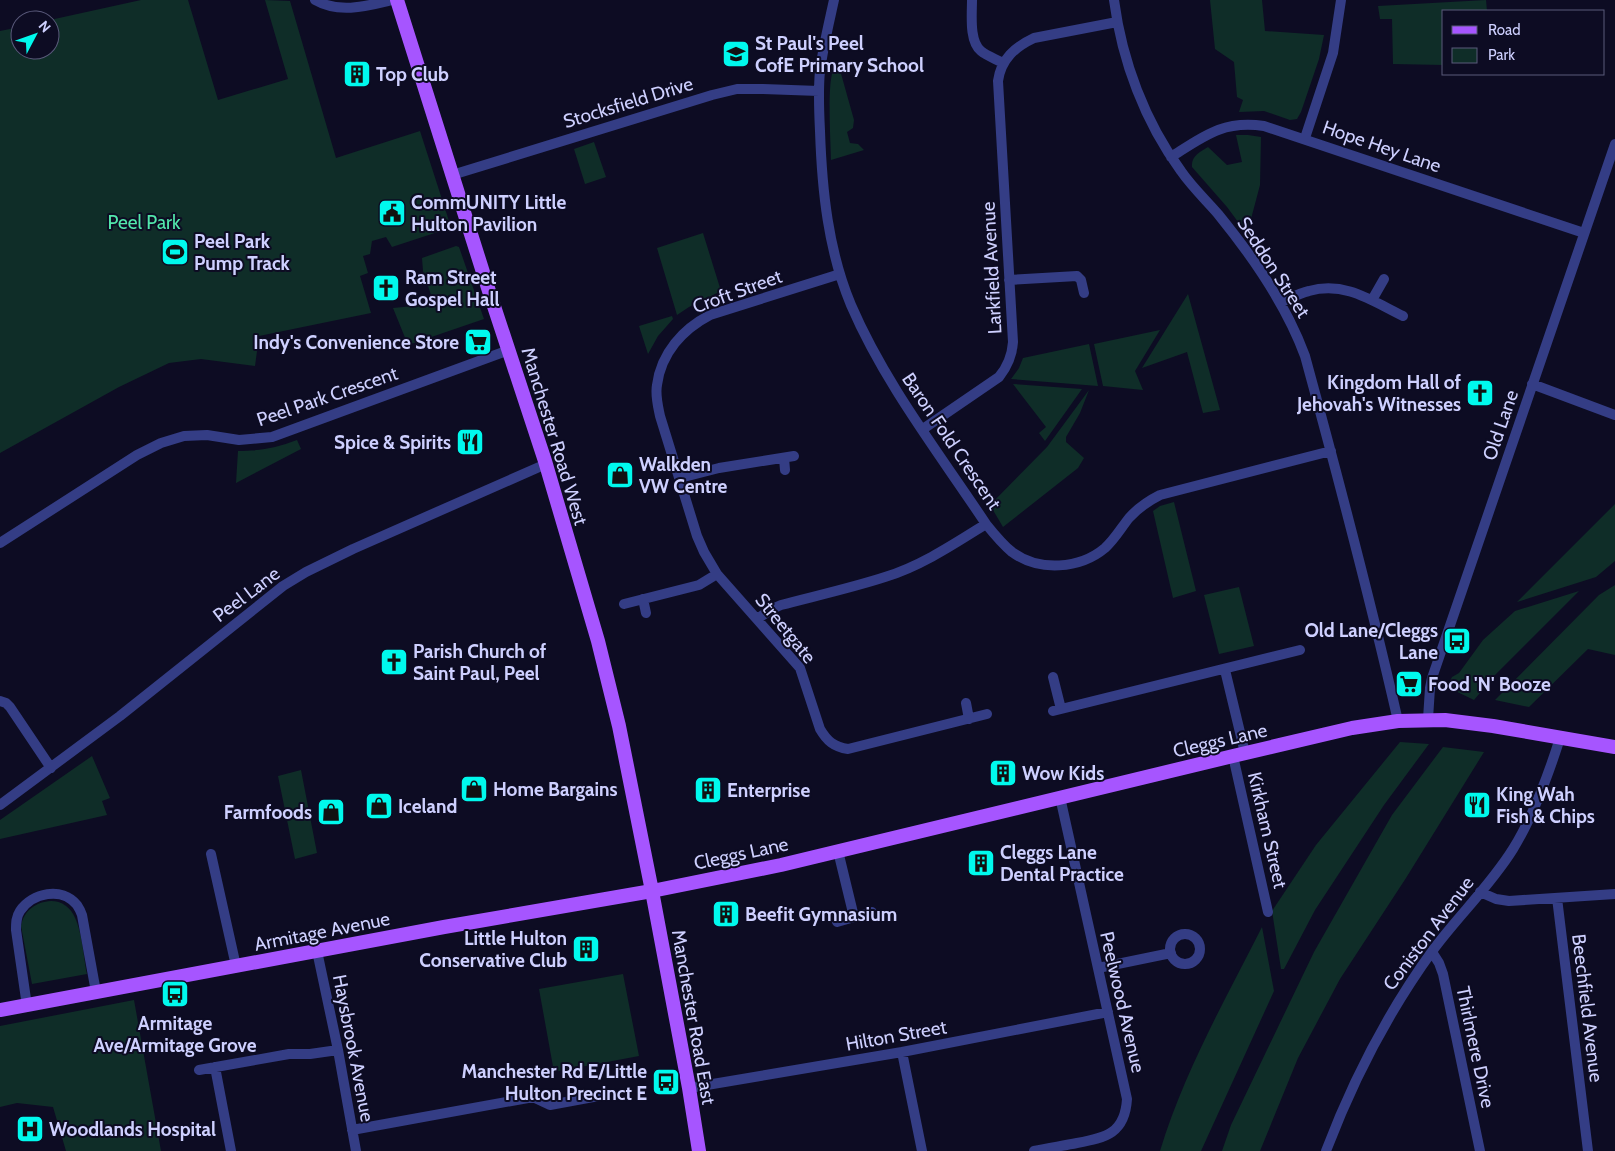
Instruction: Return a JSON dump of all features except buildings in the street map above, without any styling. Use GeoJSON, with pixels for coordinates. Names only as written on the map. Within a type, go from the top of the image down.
{"type":"FeatureCollection","features":[{"type":"Feature","properties":{"kind":"main road","name":"Manchester Road West"},"geometry":{"type":"LineString","coordinates":[[397,0],[546,464],[600,651],[618,726],[652,891]]}},
{"type":"Feature","properties":{"kind":"main road","name":"Cleggs Lane"},"geometry":{"type":"LineString","coordinates":[[652,891],[781,865],[1352,728],[1398,720],[1445,720],[1517,730],[1615,748]]}},
{"type":"Feature","properties":{"kind":"main road","name":"Armitage Avenue"},"geometry":{"type":"LineString","coordinates":[[0,1010],[454,925],[652,891]]}},
{"type":"Feature","properties":{"kind":"main road","name":"Manchester Road East"},"geometry":{"type":"LineString","coordinates":[[652,891],[699,1151]]}},
{"type":"Feature","properties":{"kind":"street"},"geometry":{"type":"LineString","coordinates":[[315,0],[323,5],[337,8],[361,7],[392,0]]}},
{"type":"Feature","properties":{"kind":"street","name":"Baron Fold Crescent"},"geometry":{"type":"LineString","coordinates":[[834,0],[823,50],[818,91],[821,166],[826,211],[840,274],[851,304],[880,364],[986,524],[1003,544],[1024,560],[1050,565],[1066,565],[1080,562],[1092,557],[1104,548],[1115,538],[1136,510],[1160,495],[1331,451]]}},
{"type":"Feature","properties":{"kind":"street"},"geometry":{"type":"LineString","coordinates":[[972,0],[973,32],[977,47],[982,52],[1003,63],[1014,49],[1034,38],[1117,22]]}},
{"type":"Feature","properties":{"kind":"street","name":"Seddon Street"},"geometry":{"type":"LineString","coordinates":[[1114,0],[1117,22],[1129,67],[1139,94],[1160,138],[1182,173],[1246,250],[1280,303],[1297,335],[1305,356],[1331,451],[1398,720]]}},
{"type":"Feature","properties":{"kind":"street"},"geometry":{"type":"LineString","coordinates":[[1305,138],[1333,53],[1341,0]]}},
{"type":"Feature","properties":{"kind":"street","name":"Larkfield Avenue"},"geometry":{"type":"LineString","coordinates":[[923,430],[999,377],[1005,370],[1012,353],[1013,342],[998,81],[1003,63]]}},
{"type":"Feature","properties":{"kind":"street","name":"Stocksfield Drive"},"geometry":{"type":"LineString","coordinates":[[452,175],[737,89],[763,88],[818,91]]}},
{"type":"Feature","properties":{"kind":"street","name":"Hope Hey Lane"},"geometry":{"type":"LineString","coordinates":[[1171,157],[1206,135],[1224,127],[1237,125],[1264,126],[1305,138],[1584,233]]}},
{"type":"Feature","properties":{"kind":"street","name":"Old Lane"},"geometry":{"type":"LineString","coordinates":[[1428,720],[1432,678],[1615,144]]}},
{"type":"Feature","properties":{"kind":"street","name":"Croft Street"},"geometry":{"type":"LineString","coordinates":[[680,478],[657,400],[656,386],[659,372],[672,346],[694,324],[710,315],[840,274]]}},
{"type":"Feature","properties":{"kind":"street"},"geometry":{"type":"LineString","coordinates":[[1008,280],[1077,276],[1081,280],[1084,293]]}},
{"type":"Feature","properties":{"kind":"street"},"geometry":{"type":"LineString","coordinates":[[1372,300],[1384,279]]}},
{"type":"Feature","properties":{"kind":"street"},"geometry":{"type":"LineString","coordinates":[[1280,303],[1308,291],[1330,287],[1352,291],[1403,316]]}},
{"type":"Feature","properties":{"kind":"street","name":"Peel Park Crescent"},"geometry":{"type":"LineString","coordinates":[[0,543],[137,455],[161,443],[184,436],[207,435],[239,440],[272,437],[508,350]]}},
{"type":"Feature","properties":{"kind":"street"},"geometry":{"type":"LineString","coordinates":[[1532,384],[1615,415]]}},
{"type":"Feature","properties":{"kind":"street"},"geometry":{"type":"LineString","coordinates":[[680,478],[719,468],[789,457],[785,470]]}},
{"type":"Feature","properties":{"kind":"street","name":"Peel Lane"},"geometry":{"type":"LineString","coordinates":[[0,805],[120,716],[283,586],[306,572],[353,549],[546,464]]}},
{"type":"Feature","properties":{"kind":"street","name":"Streetgate"},"geometry":{"type":"LineString","coordinates":[[680,478],[697,536],[704,552],[717,574],[800,668],[820,729],[825,738],[832,744],[839,748],[848,749],[987,714]]}},
{"type":"Feature","properties":{"kind":"street"},"geometry":{"type":"LineString","coordinates":[[757,619],[781,605],[886,577],[938,553],[986,524]]}},
{"type":"Feature","properties":{"kind":"street"},"geometry":{"type":"LineString","coordinates":[[624,604],[699,585],[717,574]]}},
{"type":"Feature","properties":{"kind":"street"},"geometry":{"type":"LineString","coordinates":[[643,599],[646,613]]}},
{"type":"Feature","properties":{"kind":"street"},"geometry":{"type":"LineString","coordinates":[[1053,677],[1057,710],[1300,650]]}},
{"type":"Feature","properties":{"kind":"street","name":"Kirkham Street"},"geometry":{"type":"LineString","coordinates":[[1225,670],[1268,912]]}},
{"type":"Feature","properties":{"kind":"street"},"geometry":{"type":"LineString","coordinates":[[0,701],[10,706],[51,768]]}},
{"type":"Feature","properties":{"kind":"street"},"geometry":{"type":"LineString","coordinates":[[966,703],[970,718]]}},
{"type":"Feature","properties":{"kind":"street","name":"Coniston Avenue"},"geometry":{"type":"LineString","coordinates":[[1326,1151],[1340,1114],[1365,1061],[1393,1010],[1453,923],[1513,849],[1550,771],[1560,738]]}},
{"type":"Feature","properties":{"kind":"street","name":"Peelwood Avenue"},"geometry":{"type":"LineString","coordinates":[[1034,1151],[1098,1139],[1108,1135],[1121,1122],[1127,1099],[1060,797]]}},
{"type":"Feature","properties":{"kind":"street"},"geometry":{"type":"LineString","coordinates":[[838,851],[854,917]]}},
{"type":"Feature","properties":{"kind":"street"},"geometry":{"type":"LineString","coordinates":[[211,854],[236,966]]}},
{"type":"Feature","properties":{"kind":"street"},"geometry":{"type":"LineString","coordinates":[[1480,892],[1496,899],[1508,901],[1615,894]]}},
{"type":"Feature","properties":{"kind":"street"},"geometry":{"type":"LineString","coordinates":[[27,1006],[16,921],[19,912],[26,904],[36,897],[48,893],[59,894],[69,898],[77,905],[82,915],[96,992]]}},
{"type":"Feature","properties":{"kind":"street","name":"Beechfield Avenue"},"geometry":{"type":"LineString","coordinates":[[1557,898],[1588,1151]]}},
{"type":"Feature","properties":{"kind":"street"},"geometry":{"type":"LineString","coordinates":[[837,922],[872,912]]}},
{"type":"Feature","properties":{"kind":"street","name":"Haysbrook Avenue"},"geometry":{"type":"LineString","coordinates":[[317,952],[338,1050],[356,1151]]}},
{"type":"Feature","properties":{"kind":"street"},"geometry":{"type":"LineString","coordinates":[[1098,968],[1172,952]]}},
{"type":"Feature","properties":{"kind":"street","name":"Thirlmere Drive"},"geometry":{"type":"LineString","coordinates":[[1432,952],[1443,974],[1480,1151]]}},
{"type":"Feature","properties":{"kind":"street","name":"Hilton Street"},"geometry":{"type":"LineString","coordinates":[[689,1088],[902,1052],[1108,1012]]}},
{"type":"Feature","properties":{"kind":"street"},"geometry":{"type":"LineString","coordinates":[[199,1070],[289,1054],[310,1054],[338,1050]]}},
{"type":"Feature","properties":{"kind":"street"},"geometry":{"type":"LineString","coordinates":[[902,1052],[922,1151]]}},
{"type":"Feature","properties":{"kind":"street"},"geometry":{"type":"LineString","coordinates":[[215,1067],[231,1151]]}},
{"type":"Feature","properties":{"kind":"street"},"geometry":{"type":"LineString","coordinates":[[352,1130],[528,1098],[535,1098],[550,1105],[604,1095]]}},
{"type":"Feature","properties":{"kind":"green space","name":"Peel Park"},"geometry":{"type":"Polygon","coordinates":[[[141,0],[188,0],[218,100],[288,79],[265,0],[290,1],[336,158],[420,131],[449,221],[447,229],[392,247],[386,237],[372,241],[370,254],[363,256],[368,273],[360,276],[371,313],[259,336],[255,366],[201,359],[169,363],[119,387],[0,453],[0,31],[10,29],[10,60],[60,60],[60,18],[141,0]]]}},
{"type":"Feature","properties":{"kind":"green space"},"geometry":{"type":"Polygon","coordinates":[[[1210,0],[1262,0],[1265,31],[1324,35],[1319,59],[1297,119],[1290,120],[1264,111],[1239,112],[1243,100],[1237,97],[1234,62],[1215,49],[1210,0]]]}},
{"type":"Feature","properties":{"kind":"green space"},"geometry":{"type":"Polygon","coordinates":[[[1486,0],[1487,10],[1442,10],[1442,65],[1393,64],[1392,19],[1380,19],[1378,6],[1486,0]]]}},
{"type":"Feature","properties":{"kind":"green space"},"geometry":{"type":"Polygon","coordinates":[[[835,67],[840,70],[854,120],[853,128],[847,132],[850,143],[858,144],[864,150],[831,160],[830,96],[832,73],[835,67]]]}},
{"type":"Feature","properties":{"kind":"green space"},"geometry":{"type":"Polygon","coordinates":[[[1236,135],[1261,137],[1260,185],[1247,234],[1227,207],[1192,167],[1195,157],[1208,147],[1227,165],[1242,162],[1236,135]]]}},
{"type":"Feature","properties":{"kind":"green space"},"geometry":{"type":"Polygon","coordinates":[[[594,142],[606,177],[585,184],[574,149],[594,142]]]}},
{"type":"Feature","properties":{"kind":"green space"},"geometry":{"type":"Polygon","coordinates":[[[703,233],[721,291],[677,315],[657,248],[703,233]]]}},
{"type":"Feature","properties":{"kind":"green space"},"geometry":{"type":"Polygon","coordinates":[[[456,246],[459,247],[484,319],[408,345],[393,308],[434,304],[423,271],[422,258],[456,246]]]}},
{"type":"Feature","properties":{"kind":"green space"},"geometry":{"type":"Polygon","coordinates":[[[1188,294],[1220,410],[1203,413],[1187,352],[1142,368],[1188,294]]]}},
{"type":"Feature","properties":{"kind":"green space"},"geometry":{"type":"Polygon","coordinates":[[[672,316],[673,319],[658,336],[648,354],[639,326],[672,316]]]}},
{"type":"Feature","properties":{"kind":"green space"},"geometry":{"type":"Polygon","coordinates":[[[1160,330],[1135,371],[1143,390],[1103,386],[1094,344],[1160,330]]]}},
{"type":"Feature","properties":{"kind":"green space"},"geometry":{"type":"Polygon","coordinates":[[[1089,344],[1098,386],[1011,379],[1023,358],[1089,344]]]}},
{"type":"Feature","properties":{"kind":"green space"},"geometry":{"type":"Polygon","coordinates":[[[1013,384],[1082,389],[1045,441],[1039,433],[1046,427],[1013,384]]]}},
{"type":"Feature","properties":{"kind":"green space"},"geometry":{"type":"Polygon","coordinates":[[[1089,390],[1080,413],[1066,437],[1066,442],[1084,458],[1078,468],[1003,527],[990,505],[1047,447],[1089,390]]]}},
{"type":"Feature","properties":{"kind":"green space"},"geometry":{"type":"Polygon","coordinates":[[[297,440],[301,449],[236,483],[238,451],[268,448],[297,440]]]}},
{"type":"Feature","properties":{"kind":"green space"},"geometry":{"type":"Polygon","coordinates":[[[1174,502],[1196,591],[1173,598],[1153,511],[1160,506],[1174,502]]]}},
{"type":"Feature","properties":{"kind":"green space"},"geometry":{"type":"Polygon","coordinates":[[[1615,504],[1615,561],[1596,577],[1517,602],[1615,504]]]}},
{"type":"Feature","properties":{"kind":"green space"},"geometry":{"type":"Polygon","coordinates":[[[1615,585],[1615,655],[1588,649],[1529,707],[1495,700],[1599,595],[1615,585]]]}},
{"type":"Feature","properties":{"kind":"green space"},"geometry":{"type":"Polygon","coordinates":[[[1239,587],[1254,646],[1219,654],[1204,595],[1239,587]]]}},
{"type":"Feature","properties":{"kind":"green space"},"geometry":{"type":"Polygon","coordinates":[[[1579,591],[1494,676],[1474,700],[1447,687],[1452,677],[1459,673],[1483,640],[1515,611],[1579,591]]]}},
{"type":"Feature","properties":{"kind":"green space"},"geometry":{"type":"Polygon","coordinates":[[[1400,742],[1429,744],[1384,805],[1315,910],[1284,969],[1281,969],[1272,911],[1316,845],[1400,742]]]}},
{"type":"Feature","properties":{"kind":"green space"},"geometry":{"type":"Polygon","coordinates":[[[1443,747],[1484,752],[1406,878],[1340,979],[1298,1058],[1260,1151],[1222,1151],[1231,1125],[1314,952],[1392,815],[1443,747]]]}},
{"type":"Feature","properties":{"kind":"green space"},"geometry":{"type":"Polygon","coordinates":[[[92,756],[110,798],[102,801],[107,815],[0,839],[0,820],[92,756]]]}},
{"type":"Feature","properties":{"kind":"green space"},"geometry":{"type":"Polygon","coordinates":[[[301,770],[317,853],[295,859],[278,776],[301,770]]]}},
{"type":"Feature","properties":{"kind":"green space"},"geometry":{"type":"Polygon","coordinates":[[[51,901],[64,905],[71,911],[75,919],[81,937],[87,974],[32,984],[21,926],[28,911],[40,903],[51,901]]]}},
{"type":"Feature","properties":{"kind":"green space"},"geometry":{"type":"Polygon","coordinates":[[[1262,927],[1274,991],[1201,1151],[1160,1151],[1193,1065],[1262,927]]]}},
{"type":"Feature","properties":{"kind":"green space"},"geometry":{"type":"Polygon","coordinates":[[[623,974],[639,1056],[554,1072],[539,989],[623,974]]]}},
{"type":"Feature","properties":{"kind":"green space"},"geometry":{"type":"Polygon","coordinates":[[[134,1000],[161,1151],[66,1151],[53,1107],[17,1103],[0,1107],[0,1026],[134,1000]]]}},
{"type":"Feature","properties":{"kind":"place","name":"St Paul's Peel CofE Primary School"},"geometry":{"type":"Point","coordinates":[736,54]}},
{"type":"Feature","properties":{"kind":"place","name":"Top Club"},"geometry":{"type":"Point","coordinates":[357,74]}},
{"type":"Feature","properties":{"kind":"place","name":"CommUNITY Little Hulton Pavilion"},"geometry":{"type":"Point","coordinates":[392,213]}},
{"type":"Feature","properties":{"kind":"place","name":"Peel Park Pump Track"},"geometry":{"type":"Point","coordinates":[175,252]}},
{"type":"Feature","properties":{"kind":"place","name":"Ram Street Gospel Hall"},"geometry":{"type":"Point","coordinates":[386,288]}},
{"type":"Feature","properties":{"kind":"place","name":"Indy's Convenience Store"},"geometry":{"type":"Point","coordinates":[478,342]}},
{"type":"Feature","properties":{"kind":"place","name":"Kingdom Hall of Jehovah's Witnesses"},"geometry":{"type":"Point","coordinates":[1480,393]}},
{"type":"Feature","properties":{"kind":"place","name":"Spice & Spirits"},"geometry":{"type":"Point","coordinates":[470,442]}},
{"type":"Feature","properties":{"kind":"place","name":"Walkden VW Centre"},"geometry":{"type":"Point","coordinates":[620,475]}},
{"type":"Feature","properties":{"kind":"place","name":"Old Lane/Cleggs Lane"},"geometry":{"type":"Point","coordinates":[1457,641]}},
{"type":"Feature","properties":{"kind":"place","name":"Parish Church of Saint Paul, Peel"},"geometry":{"type":"Point","coordinates":[394,662]}},
{"type":"Feature","properties":{"kind":"place","name":"Food 'N' Booze"},"geometry":{"type":"Point","coordinates":[1409,684]}},
{"type":"Feature","properties":{"kind":"place","name":"Wow Kids"},"geometry":{"type":"Point","coordinates":[1003,773]}},
{"type":"Feature","properties":{"kind":"place","name":"Home Bargains"},"geometry":{"type":"Point","coordinates":[474,789]}},
{"type":"Feature","properties":{"kind":"place","name":"Enterprise"},"geometry":{"type":"Point","coordinates":[708,790]}},
{"type":"Feature","properties":{"kind":"place","name":"King Wah Fish & Chips"},"geometry":{"type":"Point","coordinates":[1477,805]}},
{"type":"Feature","properties":{"kind":"place","name":"Iceland"},"geometry":{"type":"Point","coordinates":[379,806]}},
{"type":"Feature","properties":{"kind":"place","name":"Farmfoods"},"geometry":{"type":"Point","coordinates":[331,812]}},
{"type":"Feature","properties":{"kind":"place","name":"Cleggs Lane Dental Practice"},"geometry":{"type":"Point","coordinates":[981,863]}},
{"type":"Feature","properties":{"kind":"place","name":"Beefit Gymnasium"},"geometry":{"type":"Point","coordinates":[726,914]}},
{"type":"Feature","properties":{"kind":"place","name":"Little Hulton Conservative Club"},"geometry":{"type":"Point","coordinates":[586,949]}},
{"type":"Feature","properties":{"kind":"place","name":"Armitage Ave/Armitage Grove"},"geometry":{"type":"Point","coordinates":[175,994]}},
{"type":"Feature","properties":{"kind":"place","name":"Manchester Rd E/Little Hulton Precinct E"},"geometry":{"type":"Point","coordinates":[666,1082]}},
{"type":"Feature","properties":{"kind":"place","name":"Woodlands Hospital"},"geometry":{"type":"Point","coordinates":[30,1129]}}]}
